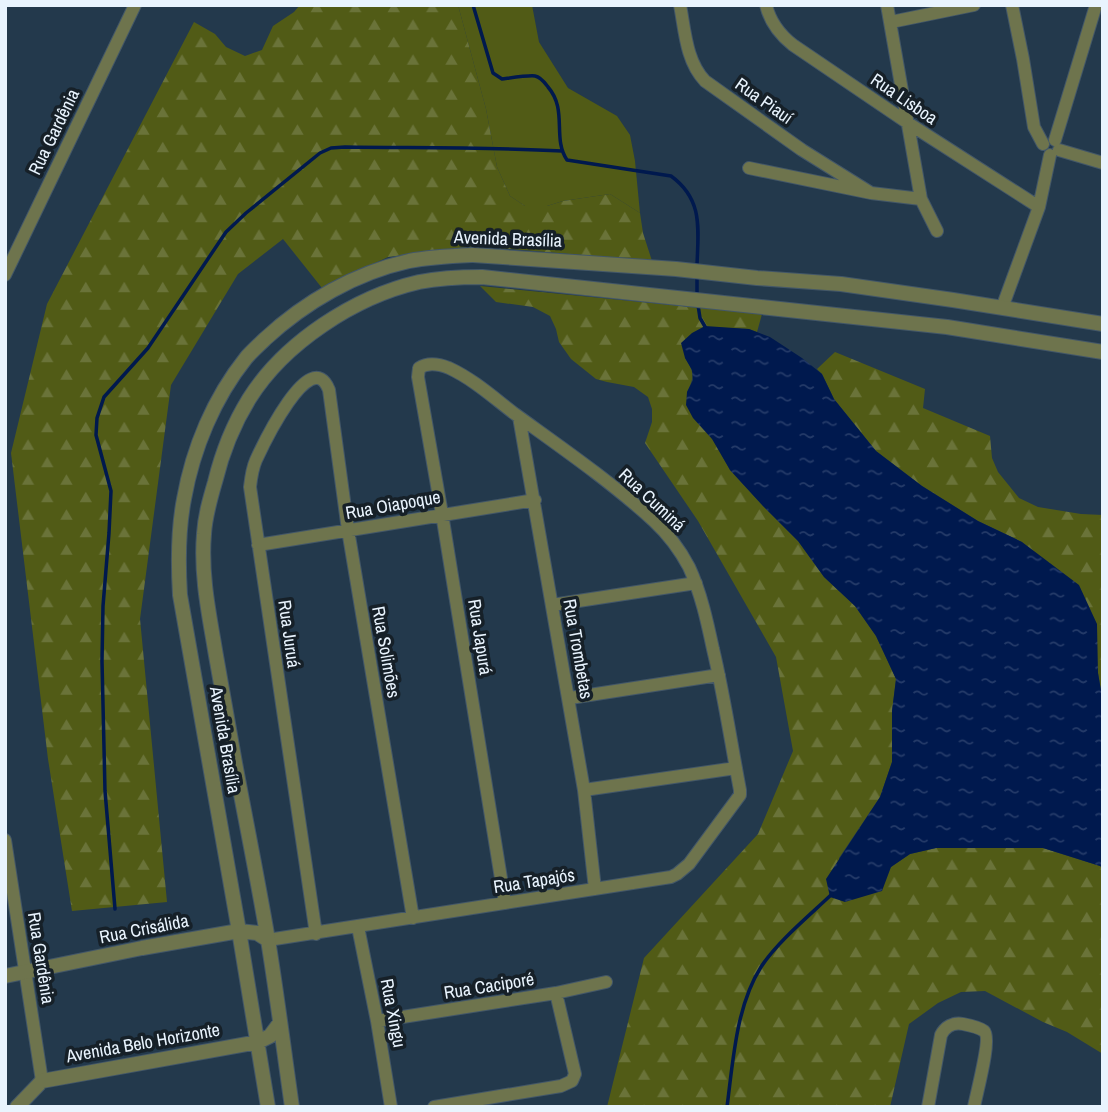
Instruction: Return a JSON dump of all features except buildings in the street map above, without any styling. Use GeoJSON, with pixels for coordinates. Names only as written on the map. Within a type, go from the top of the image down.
{"type":"FeatureCollection","features":[{"type":"Feature","properties":{"kind":"street","name":"Rua Gardênia"},"geometry":{"type":"LineString","coordinates":[[5,275],[135,5]]}},
{"type":"Feature","properties":{"kind":"street","name":"Rua Piauí"},"geometry":{"type":"LineString","coordinates":[[680,5],[690,55],[705,81],[802,150],[871,193]]}},
{"type":"Feature","properties":{"kind":"street","name":"Rua Lisboa"},"geometry":{"type":"LineString","coordinates":[[766,5],[773,24],[793,45],[1039,208]]}},
{"type":"Feature","properties":{"kind":"street"},"geometry":{"type":"LineString","coordinates":[[887,5],[921,199],[937,231]]}},
{"type":"Feature","properties":{"kind":"street"},"geometry":{"type":"LineString","coordinates":[[891,22],[974,5]]}},
{"type":"Feature","properties":{"kind":"street"},"geometry":{"type":"LineString","coordinates":[[1012,5],[1034,127],[1052,147],[1103,163]]}},
{"type":"Feature","properties":{"kind":"street"},"geometry":{"type":"LineString","coordinates":[[1002,308],[1039,208],[1052,147],[1096,5]]}},
{"type":"Feature","properties":{"kind":"street"},"geometry":{"type":"LineString","coordinates":[[749,169],[871,193],[921,199]]}},
{"type":"Feature","properties":{"kind":"street","name":"Avenida Brasília"},"geometry":{"type":"LineString","coordinates":[[268,1107],[180,594],[178,564],[184,497],[205,428],[233,376],[264,340],[317,299],[374,271],[410,261],[473,255],[841,284],[1103,324]]}},
{"type":"Feature","properties":{"kind":"street","name":"Avenida Brasília"},"geometry":{"type":"LineString","coordinates":[[292,1107],[268,940],[219,673],[203,562],[209,502],[231,432],[249,399],[279,361],[296,345],[320,327],[381,294],[417,283],[481,277],[947,327],[1103,352]]}},
{"type":"Feature","properties":{"kind":"street","name":"Rua Cuminá"},"geometry":{"type":"LineString","coordinates":[[418,377],[419,368],[426,364],[442,366],[461,375],[615,487],[670,539],[683,556],[696,583],[707,620],[736,768]]}},
{"type":"Feature","properties":{"kind":"street","name":"Rua Japurá"},"geometry":{"type":"LineString","coordinates":[[418,377],[505,903]]}},
{"type":"Feature","properties":{"kind":"street","name":"Rua Juruá"},"geometry":{"type":"LineString","coordinates":[[316,934],[250,487],[255,463],[277,418],[301,385],[312,379],[318,380],[328,386],[329,390]]}},
{"type":"Feature","properties":{"kind":"street","name":"Rua Solimões"},"geometry":{"type":"LineString","coordinates":[[329,390],[348,530],[414,918]]}},
{"type":"Feature","properties":{"kind":"street","name":"Rua Trombetas"},"geometry":{"type":"LineString","coordinates":[[519,417],[584,790],[595,889]]}},
{"type":"Feature","properties":{"kind":"street","name":"Rua Oiapoque"},"geometry":{"type":"LineString","coordinates":[[258,545],[535,500]]}},
{"type":"Feature","properties":{"kind":"street"},"geometry":{"type":"LineString","coordinates":[[552,605],[696,583]]}},
{"type":"Feature","properties":{"kind":"street"},"geometry":{"type":"LineString","coordinates":[[569,698],[719,675]]}},
{"type":"Feature","properties":{"kind":"street"},"geometry":{"type":"LineString","coordinates":[[584,790],[736,768]]}},
{"type":"Feature","properties":{"kind":"street","name":"Rua Tapajós"},"geometry":{"type":"LineString","coordinates":[[268,940],[671,877],[683,869],[738,799],[740,793],[736,768]]}},
{"type":"Feature","properties":{"kind":"street","name":"Rua Gardênia"},"geometry":{"type":"LineString","coordinates":[[5,840],[42,1081]]}},
{"type":"Feature","properties":{"kind":"street","name":"Rua Xingu"},"geometry":{"type":"LineString","coordinates":[[358,927],[391,1107]]}},
{"type":"Feature","properties":{"kind":"street","name":"Rua Crisálida"},"geometry":{"type":"LineString","coordinates":[[5,976],[239,931],[257,933],[268,940]]}},
{"type":"Feature","properties":{"kind":"street","name":"Rua Caciporé"},"geometry":{"type":"LineString","coordinates":[[377,1021],[556,993],[606,982]]}},
{"type":"Feature","properties":{"kind":"street"},"geometry":{"type":"LineString","coordinates":[[434,1107],[561,1086],[572,1081],[575,1074],[556,993]]}},
{"type":"Feature","properties":{"kind":"street"},"geometry":{"type":"LineString","coordinates":[[928,1107],[941,1035],[943,1030],[952,1024],[961,1023],[984,1031],[987,1035],[975,1106]]}},
{"type":"Feature","properties":{"kind":"street"},"geometry":{"type":"LineString","coordinates":[[258,1042],[270,1036],[279,1024]]}},
{"type":"Feature","properties":{"kind":"street","name":"Avenida Belo Horizonte"},"geometry":{"type":"LineString","coordinates":[[42,1081],[258,1042]]}},
{"type":"Feature","properties":{"kind":"street"},"geometry":{"type":"LineString","coordinates":[[17,1107],[42,1081]]}},
{"type":"Feature","properties":{"kind":"green space"},"geometry":{"type":"Polygon","coordinates":[[[300,5],[458,5],[486,109],[497,167],[510,196],[525,206],[547,206],[610,194],[640,213],[652,261],[475,246],[388,257],[322,288],[283,239],[238,274],[171,385],[140,619],[167,902],[72,911],[48,759],[11,453],[47,304],[194,22],[215,34],[226,47],[245,56],[262,50],[273,26],[300,5]]]}},
{"type":"Feature","properties":{"kind":"green space"},"geometry":{"type":"Polygon","coordinates":[[[458,5],[532,5],[539,42],[568,88],[617,116],[630,135],[640,213],[610,194],[547,206],[525,206],[510,196],[497,167],[486,109],[458,5]]]}},
{"type":"Feature","properties":{"kind":"green space"},"geometry":{"type":"Polygon","coordinates":[[[480,286],[762,314],[757,332],[749,329],[705,327],[685,358],[692,374],[687,392],[730,470],[798,541],[824,577],[855,606],[876,636],[896,679],[892,711],[892,762],[880,797],[839,858],[845,901],[862,896],[891,867],[910,854],[936,848],[1043,848],[1100,866],[1103,868],[1103,1054],[1067,1032],[985,991],[961,992],[938,1003],[909,1024],[890,1107],[607,1107],[644,958],[758,834],[793,751],[776,657],[698,521],[645,443],[652,422],[648,397],[634,387],[596,379],[571,359],[559,342],[550,316],[533,307],[496,302],[480,286]]]}},
{"type":"Feature","properties":{"kind":"green space"},"geometry":{"type":"Polygon","coordinates":[[[835,352],[925,389],[923,408],[990,436],[992,458],[998,472],[1019,498],[1038,507],[1103,515],[1103,702],[1098,673],[1022,542],[978,521],[922,486],[876,451],[834,399],[817,369],[835,352]]]}},
{"type":"Feature","properties":{"kind":"water"},"geometry":{"type":"Polygon","coordinates":[[[705,326],[749,329],[770,337],[802,358],[822,374],[834,399],[876,451],[922,486],[978,521],[1022,542],[1079,585],[1097,624],[1098,673],[1103,702],[1103,868],[1043,848],[936,848],[910,854],[891,867],[882,891],[845,902],[830,897],[826,879],[880,797],[892,762],[892,711],[896,679],[876,636],[855,606],[824,577],[798,541],[730,470],[712,439],[693,418],[686,405],[687,392],[693,380],[692,370],[681,343],[705,326]]]}},
{"type":"Feature","properties":{"kind":"waterway"},"geometry":{"type":"LineString","coordinates":[[473,5],[493,73],[502,79],[537,77],[554,96],[559,114],[561,143],[567,160],[671,176],[682,185],[697,216],[697,266]]}},
{"type":"Feature","properties":{"kind":"waterway"},"geometry":{"type":"LineString","coordinates":[[115,909],[105,791],[102,661],[111,491],[96,435],[97,418],[104,397],[148,348],[226,232],[320,153],[331,148],[345,147],[562,151]]}},
{"type":"Feature","properties":{"kind":"waterway"},"geometry":{"type":"LineString","coordinates":[[697,274],[697,298]]}},
{"type":"Feature","properties":{"kind":"waterway"},"geometry":{"type":"LineString","coordinates":[[698,305],[700,318],[707,330]]}},
{"type":"Feature","properties":{"kind":"waterway"},"geometry":{"type":"LineString","coordinates":[[727,1107],[737,1035],[753,982],[776,948],[832,894]]}}]}
